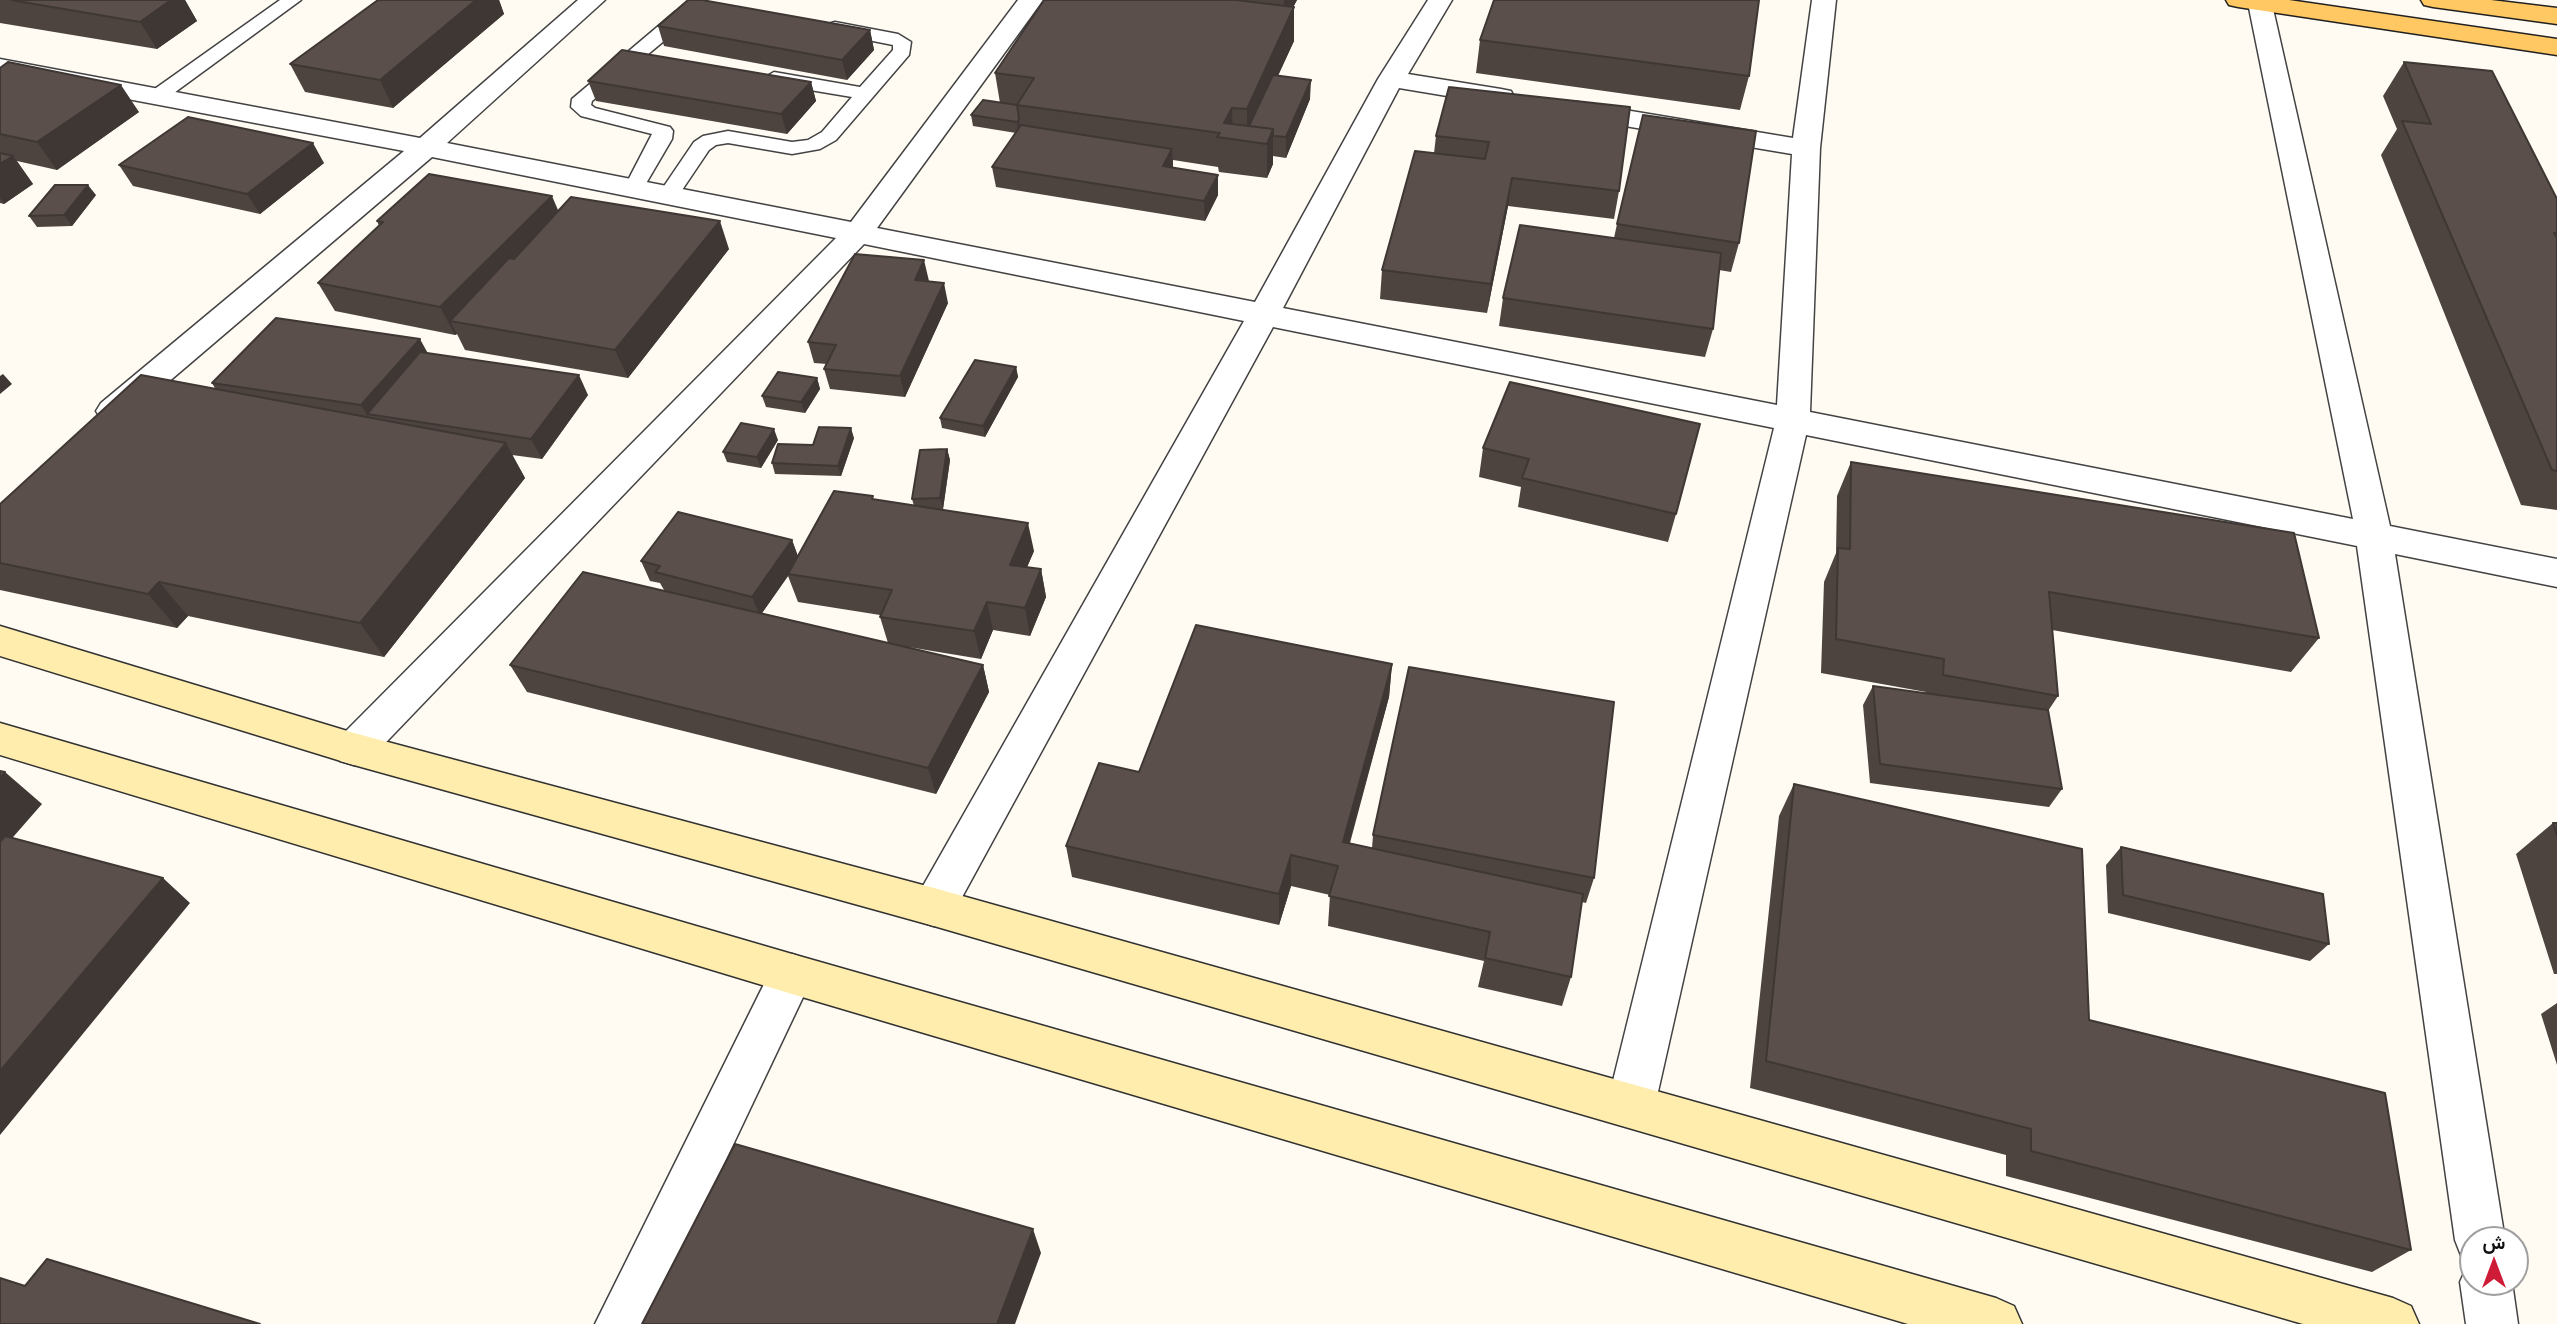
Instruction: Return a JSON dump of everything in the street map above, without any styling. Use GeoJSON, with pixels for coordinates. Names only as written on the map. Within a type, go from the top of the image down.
{"type":"FeatureCollection","features":[{"type":"Feature","properties":{"kind":"main road"},"geometry":{"type":"LineString","coordinates":[[2433,0],[2557,16]]}},
{"type":"Feature","properties":{"kind":"main road"},"geometry":{"type":"LineString","coordinates":[[2250,2],[2557,47]]}},
{"type":"Feature","properties":{"kind":"street"},"geometry":{"type":"LineString","coordinates":[[96,426],[426,147],[593,0]]}},
{"type":"Feature","properties":{"kind":"street"},"geometry":{"type":"LineString","coordinates":[[354,749],[858,233],[1031,0]]}},
{"type":"Feature","properties":{"kind":"street"},"geometry":{"type":"LineString","coordinates":[[934,907],[1264,314],[1391,79],[1440,0]]}},
{"type":"Feature","properties":{"kind":"street"},"geometry":{"type":"LineString","coordinates":[[1631,1105],[1793,420],[1807,148],[1824,0]]}},
{"type":"Feature","properties":{"kind":"street"},"geometry":{"type":"LineString","coordinates":[[2250,2],[2374,536],[2478,1226]]}},
{"type":"Feature","properties":{"kind":"street"},"geometry":{"type":"LineString","coordinates":[[0,67],[634,188],[2557,572]]}},
{"type":"Feature","properties":{"kind":"street"},"geometry":{"type":"LineString","coordinates":[[1391,79],[1807,148]]}},
{"type":"Feature","properties":{"kind":"street"},"geometry":{"type":"LineString","coordinates":[[0,641],[354,749],[934,907],[2393,1324]]}},
{"type":"Feature","properties":{"kind":"street"},"geometry":{"type":"LineString","coordinates":[[0,738],[792,974],[1996,1324]]}},
{"type":"Feature","properties":{"kind":"street"},"geometry":{"type":"LineString","coordinates":[[621,1324],[792,974]]}},
{"type":"Feature","properties":{"kind":"street"},"geometry":{"type":"LineString","coordinates":[[2488,1296],[2492,1324]]}},
{"type":"Feature","properties":{"kind":"lane"},"geometry":{"type":"LineString","coordinates":[[156,97],[292,0]]}},
{"type":"Feature","properties":{"kind":"lane"},"geometry":{"type":"LineString","coordinates":[[634,188],[662,139],[663,131],[588,112],[581,107],[582,99],[682,16],[708,10]]}},
{"type":"Feature","properties":{"kind":"lane"},"geometry":{"type":"LineString","coordinates":[[669,195],[701,146],[710,140],[728,137],[792,148],[813,145],[829,136],[902,51],[902,42],[891,38],[811,24]]}},
{"type":"Feature","properties":{"kind":"lane"},"geometry":{"type":"LineString","coordinates":[[637,54],[664,58]]}},
{"type":"Feature","properties":{"kind":"lane"},"geometry":{"type":"LineString","coordinates":[[758,75],[865,94]]}},
{"type":"Feature","properties":{"kind":"building"},"geometry":{"type":"Polygon","coordinates":[[[11,0],[171,0],[140,22],[11,0]]]}},
{"type":"Feature","properties":{"kind":"building"},"geometry":{"type":"Polygon","coordinates":[[[378,0],[476,0],[380,80],[290,64],[378,0]]]}},
{"type":"Feature","properties":{"kind":"building"},"geometry":{"type":"Polygon","coordinates":[[[688,0],[702,0],[870,30],[842,60],[658,26],[688,0]]]}},
{"type":"Feature","properties":{"kind":"building"},"geometry":{"type":"Polygon","coordinates":[[[1044,0],[1236,0],[1294,7],[1247,109],[1232,108],[1224,123],[1273,129],[1267,144],[1217,137],[1220,133],[1017,105],[1034,78],[995,73],[1044,0]]]}},
{"type":"Feature","properties":{"kind":"building"},"geometry":{"type":"Polygon","coordinates":[[[1494,0],[1759,0],[1749,76],[1480,40],[1494,0]]]}},
{"type":"Feature","properties":{"kind":"building"},"geometry":{"type":"Polygon","coordinates":[[[622,50],[811,82],[781,114],[588,81],[622,50]]]}},
{"type":"Feature","properties":{"kind":"building"},"geometry":{"type":"Polygon","coordinates":[[[8,62],[121,85],[37,142],[0,134],[0,68],[8,62]]]}},
{"type":"Feature","properties":{"kind":"building"},"geometry":{"type":"Polygon","coordinates":[[[2404,62],[2492,71],[2557,199],[2557,233],[2554,233],[2557,238],[2557,471],[2552,470],[2402,121],[2431,124],[2404,62]]]}},
{"type":"Feature","properties":{"kind":"building"},"geometry":{"type":"Polygon","coordinates":[[[1273,75],[1311,80],[1286,137],[1273,136],[1273,129],[1249,126],[1273,75]]]}},
{"type":"Feature","properties":{"kind":"building"},"geometry":{"type":"Polygon","coordinates":[[[1449,87],[1630,107],[1619,191],[1512,178],[1491,284],[1382,270],[1415,151],[1485,159],[1489,142],[1436,136],[1449,87]]]}},
{"type":"Feature","properties":{"kind":"building"},"geometry":{"type":"Polygon","coordinates":[[[983,100],[1017,105],[1019,119],[1017,122],[971,115],[983,100]]]}},
{"type":"Feature","properties":{"kind":"building"},"geometry":{"type":"Polygon","coordinates":[[[1643,115],[1756,131],[1739,243],[1617,224],[1643,115]]]}},
{"type":"Feature","properties":{"kind":"building"},"geometry":{"type":"Polygon","coordinates":[[[188,117],[313,143],[247,194],[119,165],[188,117]]]}},
{"type":"Feature","properties":{"kind":"building"},"geometry":{"type":"Polygon","coordinates":[[[1021,125],[1172,149],[1163,166],[1218,175],[1204,201],[992,167],[1021,125]]]}},
{"type":"Feature","properties":{"kind":"building"},"geometry":{"type":"Polygon","coordinates":[[[0,153],[13,156],[0,164],[0,153]]]}},
{"type":"Feature","properties":{"kind":"building"},"geometry":{"type":"Polygon","coordinates":[[[429,174],[552,196],[440,307],[318,283],[383,222],[377,221],[429,174]]]}},
{"type":"Feature","properties":{"kind":"building"},"geometry":{"type":"Polygon","coordinates":[[[55,185],[88,185],[64,215],[29,216],[55,185]]]}},
{"type":"Feature","properties":{"kind":"building"},"geometry":{"type":"Polygon","coordinates":[[[571,197],[720,221],[615,350],[450,321],[509,258],[514,259],[571,197]]]}},
{"type":"Feature","properties":{"kind":"building"},"geometry":{"type":"Polygon","coordinates":[[[1520,225],[1721,253],[1713,329],[1503,298],[1520,225]]]}},
{"type":"Feature","properties":{"kind":"building"},"geometry":{"type":"Polygon","coordinates":[[[855,254],[924,260],[915,280],[944,283],[900,376],[824,369],[836,345],[808,342],[855,254]]]}},
{"type":"Feature","properties":{"kind":"building"},"geometry":{"type":"Polygon","coordinates":[[[276,318],[420,339],[361,405],[212,383],[276,318]]]}},
{"type":"Feature","properties":{"kind":"building"},"geometry":{"type":"Polygon","coordinates":[[[420,352],[579,375],[531,439],[367,414],[420,352]]]}},
{"type":"Feature","properties":{"kind":"building"},"geometry":{"type":"Polygon","coordinates":[[[975,360],[1016,367],[983,426],[940,418],[975,360]]]}},
{"type":"Feature","properties":{"kind":"building"},"geometry":{"type":"Polygon","coordinates":[[[778,372],[817,378],[801,402],[762,396],[778,372]]]}},
{"type":"Feature","properties":{"kind":"building"},"geometry":{"type":"Polygon","coordinates":[[[141,375],[506,443],[360,623],[159,582],[148,594],[0,563],[0,504],[141,375]]]}},
{"type":"Feature","properties":{"kind":"building"},"geometry":{"type":"Polygon","coordinates":[[[1510,382],[1700,424],[1676,514],[1522,478],[1529,459],[1483,448],[1510,382]]]}},
{"type":"Feature","properties":{"kind":"building"},"geometry":{"type":"Polygon","coordinates":[[[741,423],[774,429],[757,457],[723,452],[741,423]]]}},
{"type":"Feature","properties":{"kind":"building"},"geometry":{"type":"Polygon","coordinates":[[[819,427],[851,428],[838,466],[772,463],[778,444],[813,445],[819,427]]]}},
{"type":"Feature","properties":{"kind":"building"},"geometry":{"type":"Polygon","coordinates":[[[947,449],[940,498],[912,499],[920,450],[947,449]]]}},
{"type":"Feature","properties":{"kind":"building"},"geometry":{"type":"Polygon","coordinates":[[[1851,462],[2294,533],[2319,638],[2049,592],[2058,696],[1943,675],[1944,659],[1836,639],[1838,548],[1850,549],[1851,462]]]}},
{"type":"Feature","properties":{"kind":"building"},"geometry":{"type":"Polygon","coordinates":[[[834,491],[1028,523],[1010,565],[1041,569],[1025,608],[987,602],[974,631],[880,617],[892,590],[788,574],[834,491]]]}},
{"type":"Feature","properties":{"kind":"building"},"geometry":{"type":"Polygon","coordinates":[[[678,512],[792,540],[752,597],[655,572],[660,566],[641,561],[678,512]]]}},
{"type":"Feature","properties":{"kind":"building"},"geometry":{"type":"Polygon","coordinates":[[[583,572],[983,665],[928,768],[510,665],[583,572]]]}},
{"type":"Feature","properties":{"kind":"building"},"geometry":{"type":"Polygon","coordinates":[[[1196,625],[1392,664],[1343,842],[1583,894],[1571,977],[1485,958],[1490,932],[1329,896],[1338,866],[1291,855],[1279,894],[1066,846],[1099,763],[1139,772],[1196,625]]]}},
{"type":"Feature","properties":{"kind":"building"},"geometry":{"type":"Polygon","coordinates":[[[1409,667],[1614,702],[1594,878],[1373,835],[1409,667]]]}},
{"type":"Feature","properties":{"kind":"building"},"geometry":{"type":"Polygon","coordinates":[[[1873,686],[2048,710],[2062,789],[1880,764],[1873,686]]]}},
{"type":"Feature","properties":{"kind":"building"},"geometry":{"type":"Polygon","coordinates":[[[1794,784],[2082,849],[2089,1020],[2385,1093],[2411,1250],[2031,1151],[2031,1129],[1766,1061],[1794,784]]]}},
{"type":"Feature","properties":{"kind":"building"},"geometry":{"type":"Polygon","coordinates":[[[5,836],[163,878],[0,1071],[0,842],[5,836]]]}},
{"type":"Feature","properties":{"kind":"building"},"geometry":{"type":"Polygon","coordinates":[[[2121,847],[2323,894],[2329,944],[2123,895],[2121,847]]]}},
{"type":"Feature","properties":{"kind":"building"},"geometry":{"type":"Polygon","coordinates":[[[735,1144],[1033,1229],[997,1324],[642,1324],[735,1144]]]}},
{"type":"Feature","properties":{"kind":"building"},"geometry":{"type":"Polygon","coordinates":[[[47,1259],[260,1324],[0,1324],[0,1278],[25,1286],[47,1259]]]}}]}
